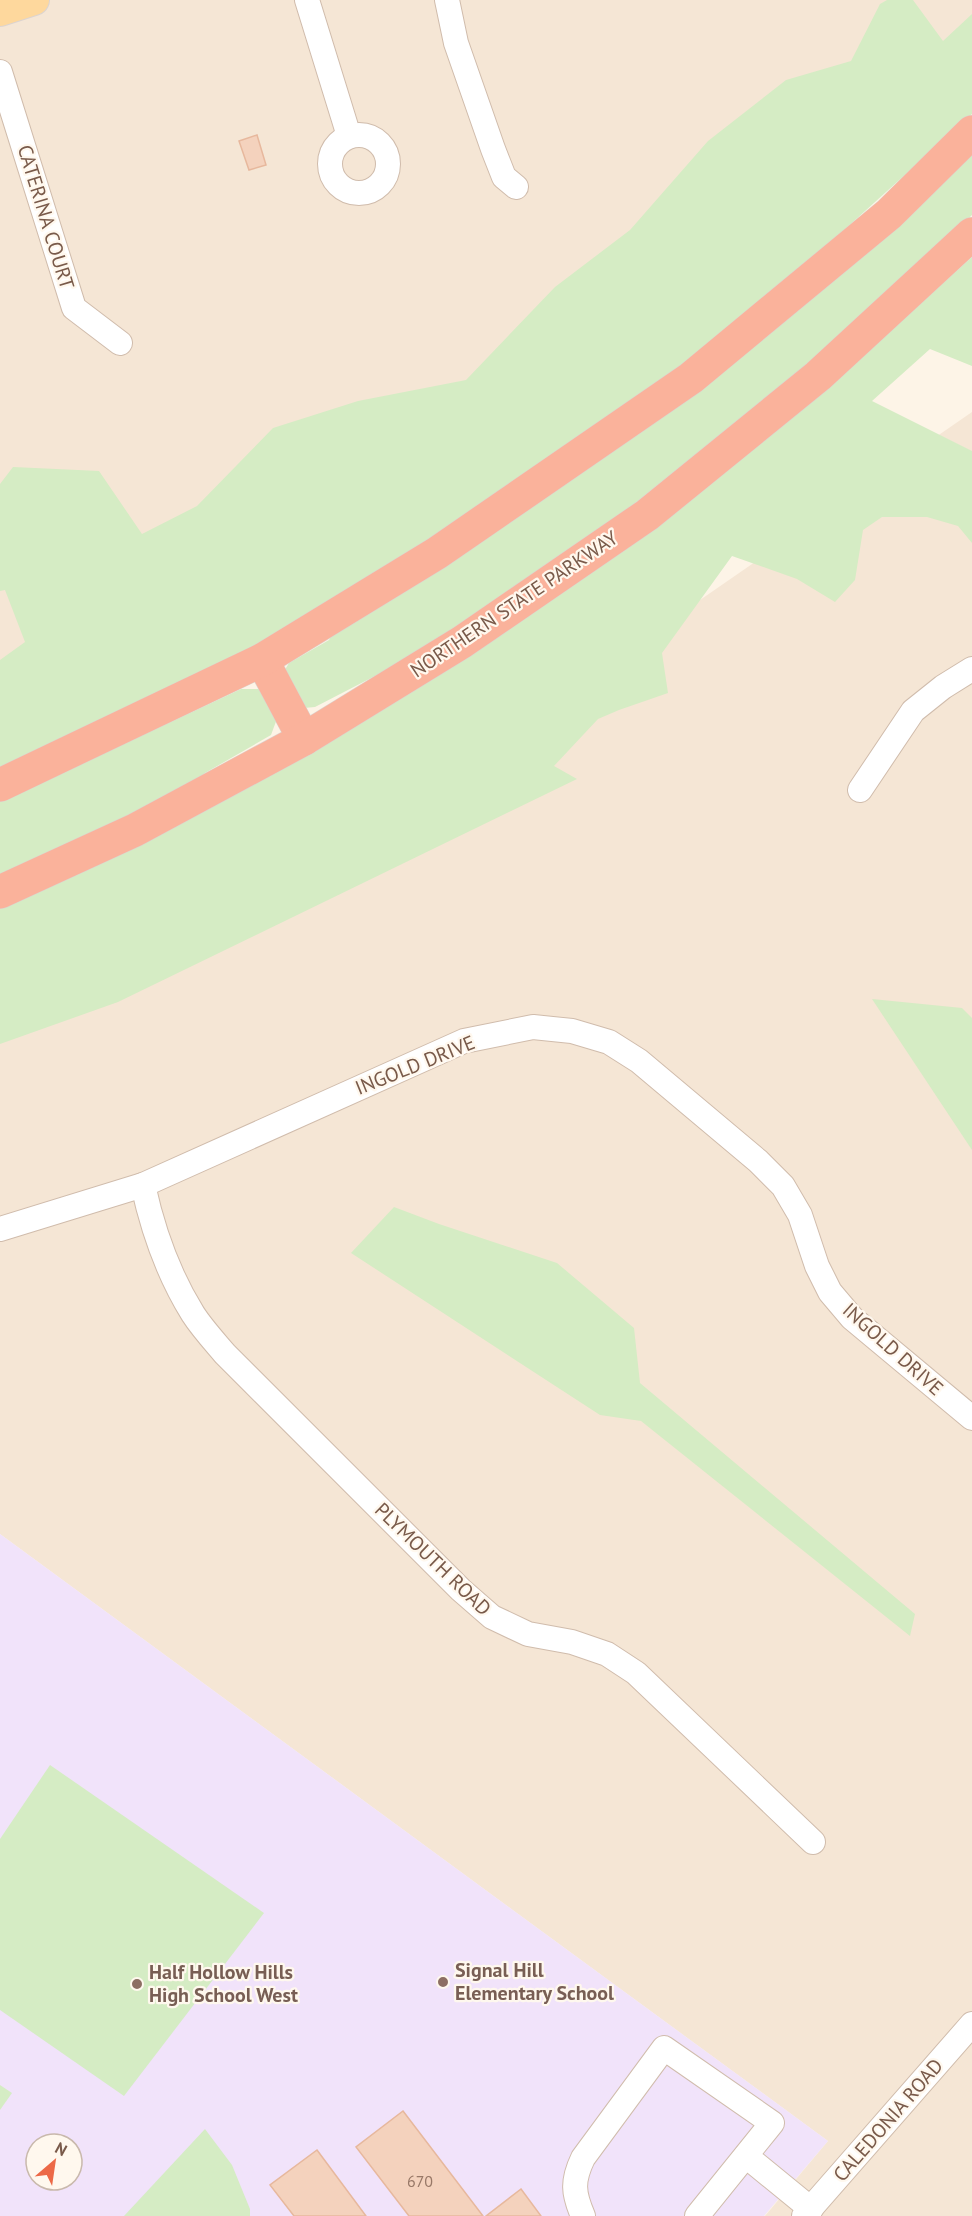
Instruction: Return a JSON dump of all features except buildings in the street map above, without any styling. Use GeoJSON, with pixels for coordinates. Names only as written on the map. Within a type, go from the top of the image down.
{"type":"FeatureCollection","features":[{"type":"Feature","properties":{"kind":"highway"},"geometry":{"type":"LineString","coordinates":[[0,785],[262,660],[437,553],[691,378],[889,214],[972,132]]}},
{"type":"Feature","properties":{"kind":"highway","name":"NORTHERN STATE PARKWAY"},"geometry":{"type":"LineString","coordinates":[[0,892],[135,830],[304,739],[462,642],[647,514],[818,376],[972,234]]}},
{"type":"Feature","properties":{"kind":"highway"},"geometry":{"type":"LineString","coordinates":[[262,660],[304,739]]}},
{"type":"Feature","properties":{"kind":"main road"},"geometry":{"type":"LineString","coordinates":[[0,11],[34,0]]}},
{"type":"Feature","properties":{"kind":"street"},"geometry":{"type":"LineString","coordinates":[[307,0],[350,136]]}},
{"type":"Feature","properties":{"kind":"street"},"geometry":{"type":"LineString","coordinates":[[447,0],[456,43],[493,149],[504,177],[516,187]]}},
{"type":"Feature","properties":{"kind":"street","name":"CATERINA COURT"},"geometry":{"type":"LineString","coordinates":[[0,72],[74,308],[120,343]]}},
{"type":"Feature","properties":{"kind":"street"},"geometry":{"type":"LineString","coordinates":[[860,790],[913,711],[943,687],[972,669]]}},
{"type":"Feature","properties":{"kind":"street","name":"INGOLD DRIVE"},"geometry":{"type":"LineString","coordinates":[[0,1229],[142,1185],[464,1041],[533,1028],[572,1031],[609,1042],[639,1061],[758,1161],[783,1186],[800,1215],[817,1266],[826,1283],[852,1318],[972,1418]]}},
{"type":"Feature","properties":{"kind":"street","name":"PLYMOUTH ROAD"},"geometry":{"type":"LineString","coordinates":[[142,1185],[151,1222],[170,1271],[194,1315],[225,1354],[461,1590],[492,1617],[528,1634],[572,1642],[607,1654],[636,1672],[813,1842]]}},
{"type":"Feature","properties":{"kind":"street","name":"CALEDONIA ROAD"},"geometry":{"type":"LineString","coordinates":[[808,2212],[972,2024]]}},
{"type":"Feature","properties":{"kind":"street"},"geometry":{"type":"LineString","coordinates":[[583,2216],[576,2200],[575,2175],[583,2158],[664,2048],[771,2123],[697,2216]]}},
{"type":"Feature","properties":{"kind":"street"},"geometry":{"type":"LineString","coordinates":[[746,2156],[808,2212]]}},
{"type":"Feature","properties":{"kind":"shaded area"},"geometry":{"type":"Polygon","coordinates":[[[0,0],[972,0],[972,32],[541,417],[0,693],[0,0]]]}},
{"type":"Feature","properties":{"kind":"shaded area"},"geometry":{"type":"Polygon","coordinates":[[[972,412],[972,2216],[765,2216],[828,2141],[0,1534],[0,1009],[648,636],[972,412]]]}},
{"type":"Feature","properties":{"kind":"shaded area"},"geometry":{"type":"Polygon","coordinates":[[[0,1534],[828,2141],[764,2216],[0,2216],[0,1534]]]}},
{"type":"Feature","properties":{"kind":"green space"},"geometry":{"type":"Polygon","coordinates":[[[887,0],[913,0],[943,41],[972,14],[972,114],[767,300],[569,453],[314,617],[0,769],[0,660],[25,642],[5,590],[0,591],[0,484],[13,467],[99,471],[142,534],[197,506],[273,428],[358,401],[466,380],[555,287],[630,230],[708,141],[786,80],[851,61],[880,4],[887,0]]]}},
{"type":"Feature","properties":{"kind":"green space"},"geometry":{"type":"Polygon","coordinates":[[[972,151],[972,215],[867,317],[568,557],[404,661],[315,707],[304,708],[283,673],[289,663],[329,640],[336,626],[972,151]]]}},
{"type":"Feature","properties":{"kind":"green space"},"geometry":{"type":"Polygon","coordinates":[[[972,257],[972,366],[930,349],[872,401],[972,451],[972,543],[958,526],[927,517],[882,517],[863,530],[855,580],[835,602],[797,579],[732,556],[662,653],[668,693],[598,719],[554,766],[577,779],[118,1002],[0,1044],[0,905],[84,867],[820,394],[972,257]]]}},
{"type":"Feature","properties":{"kind":"green space"},"geometry":{"type":"Polygon","coordinates":[[[241,689],[261,689],[278,716],[271,735],[205,773],[188,793],[0,885],[0,802],[241,689]]]}},
{"type":"Feature","properties":{"kind":"green space"},"geometry":{"type":"Polygon","coordinates":[[[872,999],[962,1008],[972,1018],[972,1150],[872,999]]]}},
{"type":"Feature","properties":{"kind":"green space"},"geometry":{"type":"Polygon","coordinates":[[[394,1207],[557,1263],[634,1328],[640,1383],[915,1614],[910,1636],[641,1421],[600,1415],[351,1253],[394,1207]]]}},
{"type":"Feature","properties":{"kind":"green space"},"geometry":{"type":"Polygon","coordinates":[[[50,1765],[264,1913],[124,2096],[0,2010],[0,1839],[50,1765]]]}},
{"type":"Feature","properties":{"kind":"green space"},"geometry":{"type":"Polygon","coordinates":[[[0,2085],[12,2093],[0,2110],[0,2085]]]}},
{"type":"Feature","properties":{"kind":"green space"},"geometry":{"type":"Polygon","coordinates":[[[205,2129],[232,2165],[250,2209],[250,2216],[124,2216],[205,2129]]]}},
{"type":"Feature","properties":{"kind":"place","name":"Signal Hill Elementary School"},"geometry":{"type":"Point","coordinates":[443,1982]}},
{"type":"Feature","properties":{"kind":"place","name":"Half Hollow Hills High School West"},"geometry":{"type":"Point","coordinates":[137,1984]}}]}
